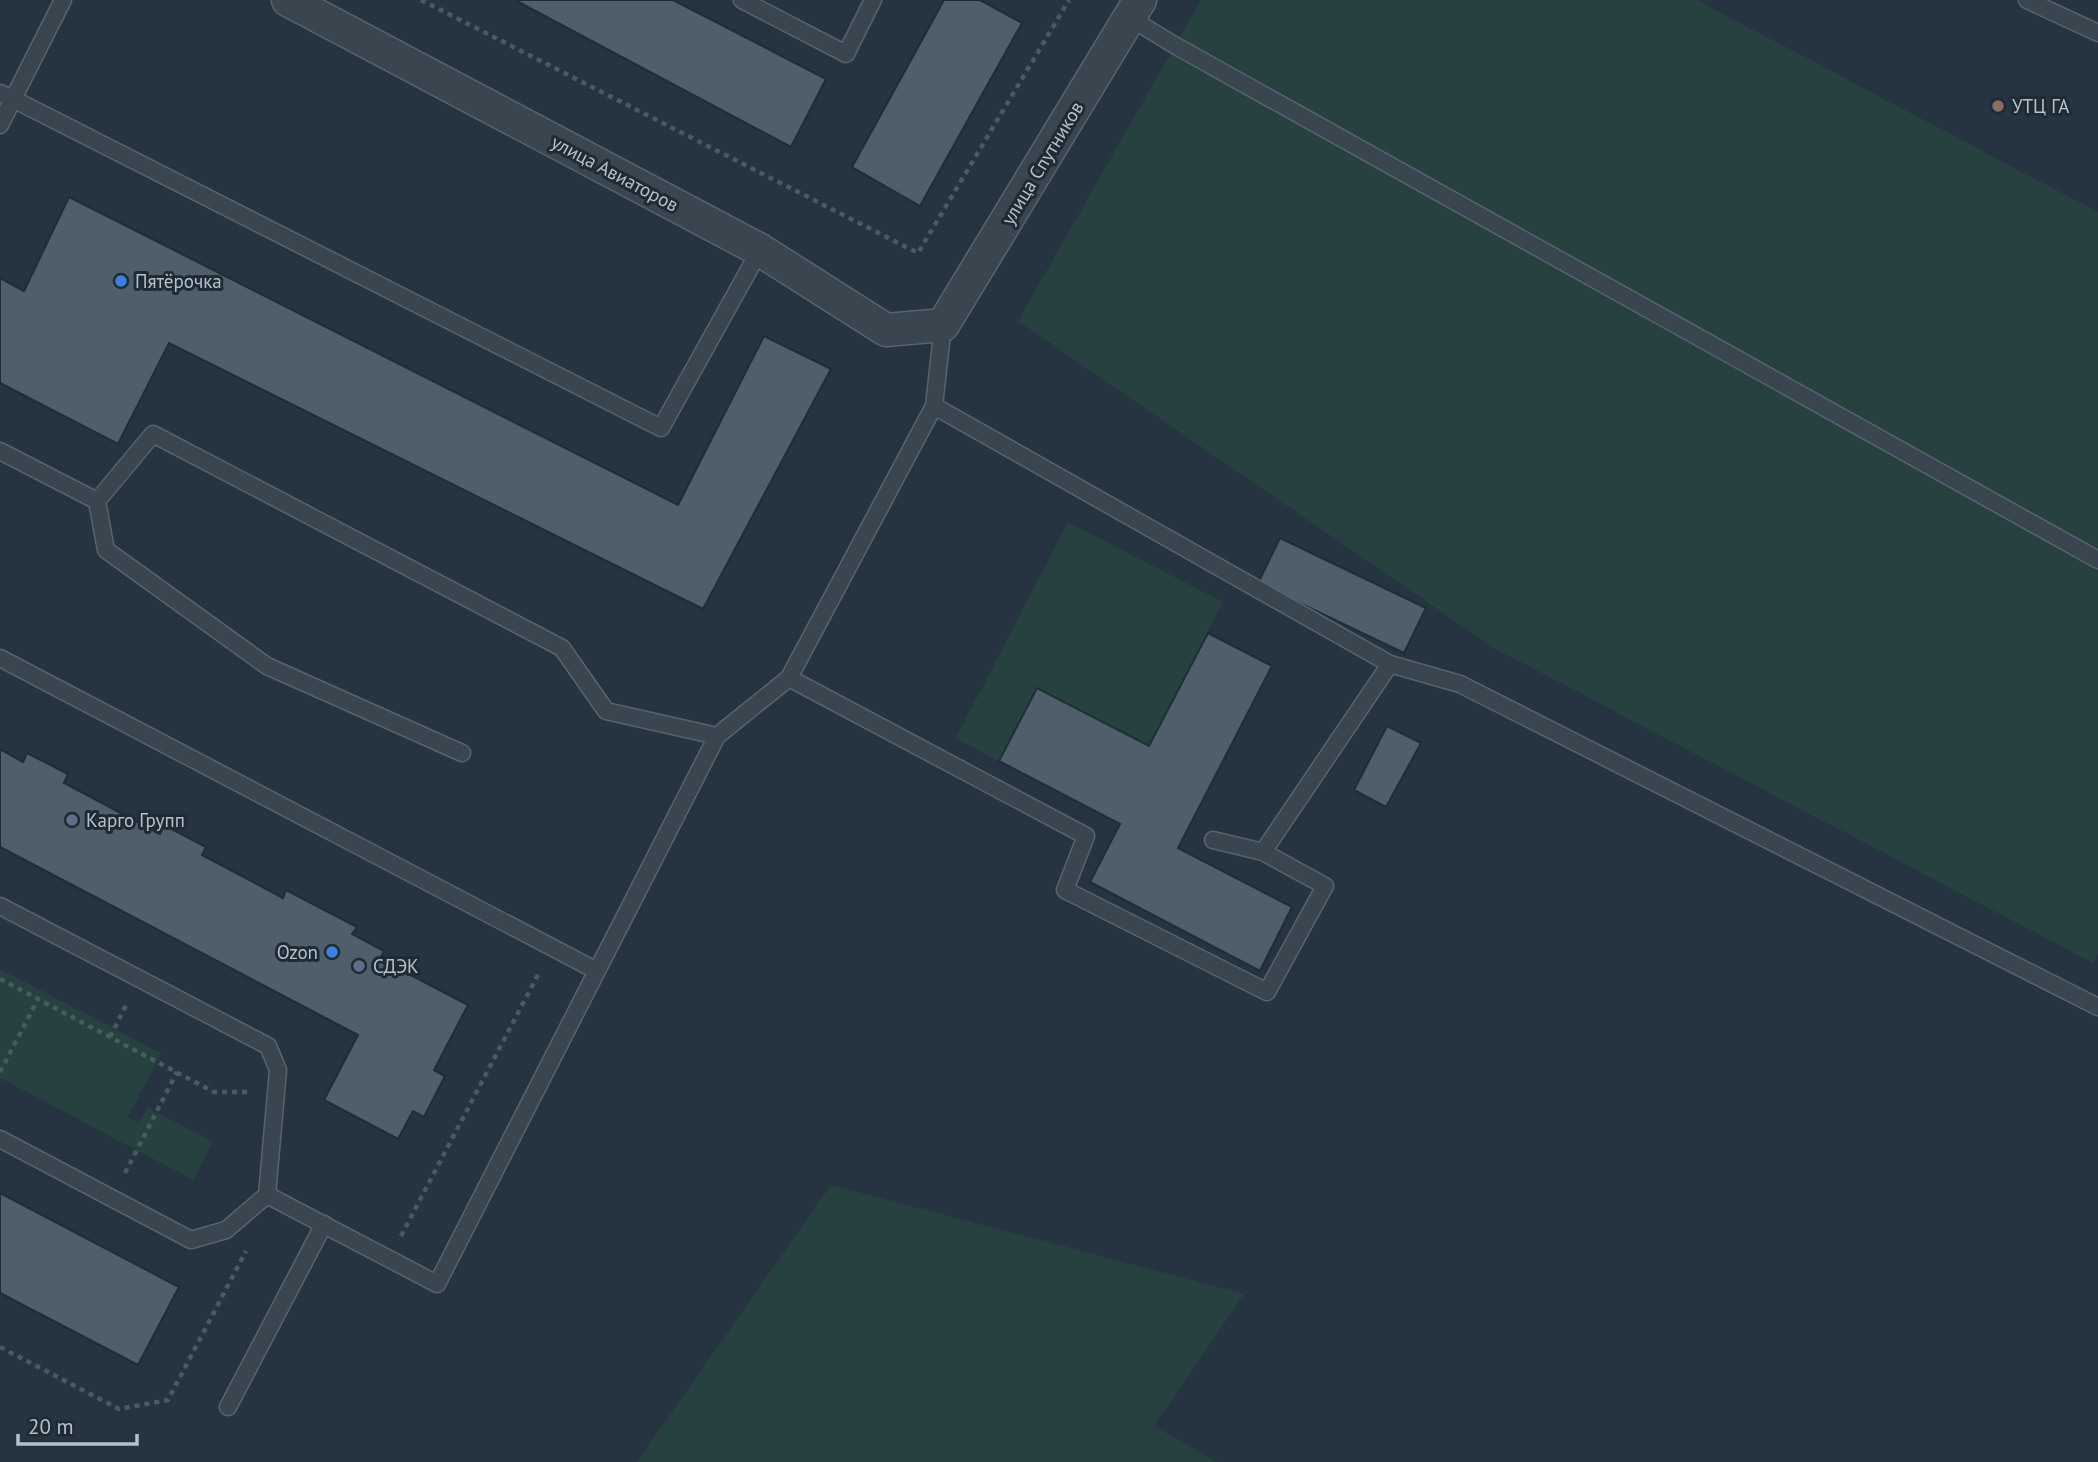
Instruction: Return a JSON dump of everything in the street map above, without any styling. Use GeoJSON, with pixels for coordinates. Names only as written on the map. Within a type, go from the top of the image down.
{"type":"FeatureCollection","features":[{"type":"Feature","properties":{"kind":"street","name":"улица Авиаторов"},"geometry":{"type":"LineString","coordinates":[[288,0],[760,250],[886,330],[943,325]]}},
{"type":"Feature","properties":{"kind":"street","name":"улица Спутников"},"geometry":{"type":"LineString","coordinates":[[943,325],[1135,9]]}},
{"type":"Feature","properties":{"kind":"lane"},"geometry":{"type":"LineString","coordinates":[[0,125],[6,96],[63,0]]}},
{"type":"Feature","properties":{"kind":"lane"},"geometry":{"type":"LineString","coordinates":[[742,0],[846,54],[873,0]]}},
{"type":"Feature","properties":{"kind":"lane"},"geometry":{"type":"LineString","coordinates":[[2027,0],[2098,33]]}},
{"type":"Feature","properties":{"kind":"lane"},"geometry":{"type":"LineString","coordinates":[[1135,9],[1176,46],[2098,560]]}},
{"type":"Feature","properties":{"kind":"lane"},"geometry":{"type":"LineString","coordinates":[[6,96],[662,428],[760,250]]}},
{"type":"Feature","properties":{"kind":"lane"},"geometry":{"type":"LineString","coordinates":[[271,1196],[437,1284],[717,736],[789,678],[934,406],[943,325]]}},
{"type":"Feature","properties":{"kind":"lane"},"geometry":{"type":"LineString","coordinates":[[934,406],[1390,664],[1460,684],[2098,1007]]}},
{"type":"Feature","properties":{"kind":"lane"},"geometry":{"type":"LineString","coordinates":[[97,501],[153,434],[562,648],[606,711],[717,736]]}},
{"type":"Feature","properties":{"kind":"lane"},"geometry":{"type":"LineString","coordinates":[[0,451],[97,501]]}},
{"type":"Feature","properties":{"kind":"lane"},"geometry":{"type":"LineString","coordinates":[[97,501],[106,550],[267,666],[462,753]]}},
{"type":"Feature","properties":{"kind":"lane"},"geometry":{"type":"LineString","coordinates":[[0,658],[597,971]]}},
{"type":"Feature","properties":{"kind":"lane"},"geometry":{"type":"LineString","coordinates":[[1263,852],[1390,664]]}},
{"type":"Feature","properties":{"kind":"lane"},"geometry":{"type":"LineString","coordinates":[[789,678],[1086,836],[1065,890],[1267,992],[1325,886],[1263,852],[1213,840]]}},
{"type":"Feature","properties":{"kind":"lane"},"geometry":{"type":"LineString","coordinates":[[0,906],[268,1046],[278,1070],[271,1196]]}},
{"type":"Feature","properties":{"kind":"lane"},"geometry":{"type":"LineString","coordinates":[[0,1139],[191,1240],[226,1230],[271,1196]]}},
{"type":"Feature","properties":{"kind":"lane"},"geometry":{"type":"LineString","coordinates":[[229,1407],[324,1224]]}},
{"type":"Feature","properties":{"kind":"path"},"geometry":{"type":"LineString","coordinates":[[421,0],[918,253],[1069,0]]}},
{"type":"Feature","properties":{"kind":"path"},"geometry":{"type":"LineString","coordinates":[[389,1259],[542,966]]}},
{"type":"Feature","properties":{"kind":"path"},"geometry":{"type":"LineString","coordinates":[[0,979],[214,1092],[276,1091]]}},
{"type":"Feature","properties":{"kind":"path"},"geometry":{"type":"LineString","coordinates":[[110,1037],[140,979]]}},
{"type":"Feature","properties":{"kind":"path"},"geometry":{"type":"LineString","coordinates":[[0,1072],[38,999]]}},
{"type":"Feature","properties":{"kind":"path"},"geometry":{"type":"LineString","coordinates":[[112,1198],[177,1072]]}},
{"type":"Feature","properties":{"kind":"path"},"geometry":{"type":"LineString","coordinates":[[0,1347],[119,1409],[168,1400],[271,1196]]}},
{"type":"Feature","properties":{"kind":"green space"},"geometry":{"type":"Polygon","coordinates":[[[1201,0],[1697,0],[2098,212],[2098,953],[2093,963],[1494,648],[1018,321],[1201,0]]]}},
{"type":"Feature","properties":{"kind":"green space"},"geometry":{"type":"Polygon","coordinates":[[[1068,522],[1223,602],[1149,746],[1037,688],[999,761],[956,738],[1068,522]]]}},
{"type":"Feature","properties":{"kind":"green space"},"geometry":{"type":"Polygon","coordinates":[[[0,969],[161,1053],[128,1117],[139,1123],[148,1108],[213,1142],[193,1180],[0,1078],[0,969]]]}},
{"type":"Feature","properties":{"kind":"green space"},"geometry":{"type":"Polygon","coordinates":[[[831,1185],[1244,1294],[1154,1426],[1217,1462],[637,1462],[831,1185]]]}},
{"type":"Feature","properties":{"kind":"building"},"geometry":{"type":"Polygon","coordinates":[[[515,0],[673,0],[826,79],[791,147],[515,0]]]}},
{"type":"Feature","properties":{"kind":"building"},"geometry":{"type":"Polygon","coordinates":[[[944,0],[980,0],[1022,23],[920,206],[852,167],[944,0]]]}},
{"type":"Feature","properties":{"kind":"building"},"geometry":{"type":"Polygon","coordinates":[[[69,197],[678,505],[764,336],[831,369],[703,609],[169,343],[118,444],[0,383],[0,278],[24,291],[69,197]]]}},
{"type":"Feature","properties":{"kind":"building"},"geometry":{"type":"Polygon","coordinates":[[[1280,538],[1426,608],[1404,653],[1258,583],[1280,538]]]}},
{"type":"Feature","properties":{"kind":"building"},"geometry":{"type":"Polygon","coordinates":[[[1208,633],[1272,666],[1178,848],[1292,907],[1260,971],[1090,882],[1120,824],[999,761],[1037,688],[1149,746],[1208,633]]]}},
{"type":"Feature","properties":{"kind":"building"},"geometry":{"type":"Polygon","coordinates":[[[1387,726],[1421,743],[1386,807],[1354,790],[1387,726]]]}},
{"type":"Feature","properties":{"kind":"building"},"geometry":{"type":"Polygon","coordinates":[[[0,749],[23,762],[27,753],[68,774],[64,783],[160,834],[164,825],[206,847],[202,855],[283,898],[286,890],[357,927],[352,934],[384,951],[380,959],[468,1005],[434,1070],[445,1076],[424,1117],[413,1111],[398,1139],[324,1100],[358,1035],[0,847],[0,749]]]}},
{"type":"Feature","properties":{"kind":"building"},"geometry":{"type":"Polygon","coordinates":[[[0,1193],[179,1287],[138,1365],[0,1293],[0,1193]]]}},
{"type":"Feature","properties":{"kind":"place","name":"УТЦ ГА"},"geometry":{"type":"Point","coordinates":[1998,106]}},
{"type":"Feature","properties":{"kind":"place","name":"Пятёрочка"},"geometry":{"type":"Point","coordinates":[121,281]}},
{"type":"Feature","properties":{"kind":"place","name":"Карго Групп"},"geometry":{"type":"Point","coordinates":[72,820]}},
{"type":"Feature","properties":{"kind":"place","name":"Ozon"},"geometry":{"type":"Point","coordinates":[332,952]}},
{"type":"Feature","properties":{"kind":"place","name":"СДЭК"},"geometry":{"type":"Point","coordinates":[359,966]}}]}
